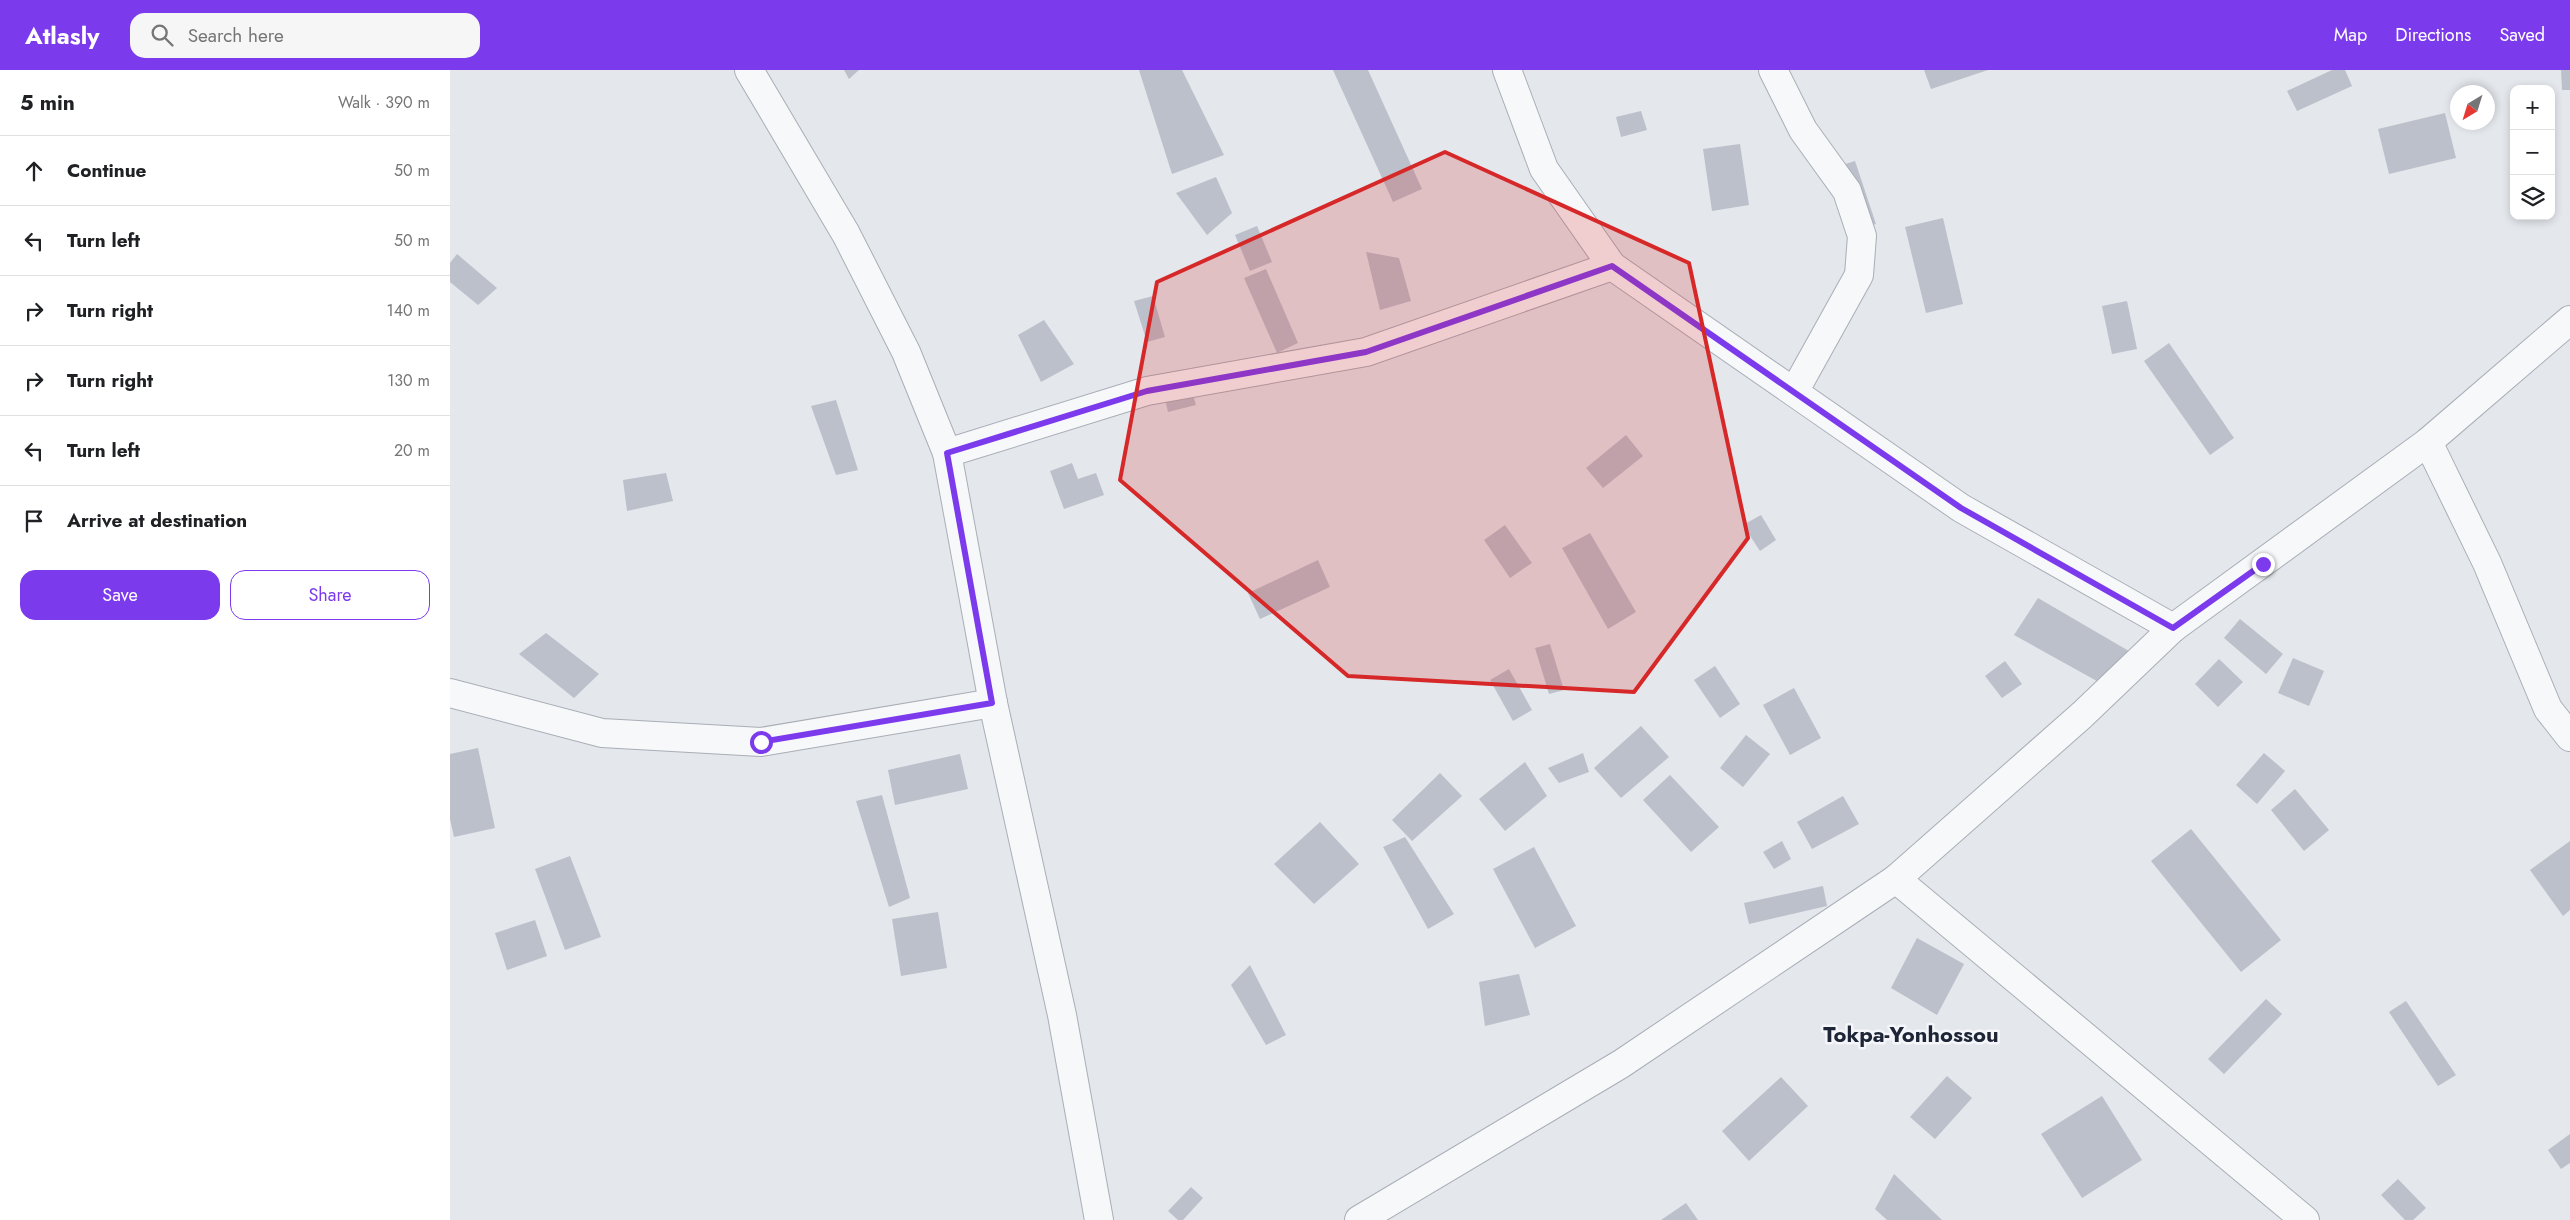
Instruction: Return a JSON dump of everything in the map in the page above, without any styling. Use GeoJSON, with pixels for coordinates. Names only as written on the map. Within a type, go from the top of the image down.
{"type":"FeatureCollection","features":[{"type":"Feature","properties":{"kind":"street"},"geometry":{"type":"LineString","coordinates":[[749,70],[846,234],[906,352],[947,453],[992,703],[1062,1015],[1099,1220]]}},
{"type":"Feature","properties":{"kind":"street"},"geometry":{"type":"LineString","coordinates":[[1507,70],[1544,169],[1612,266],[1961,508],[2173,628]]}},
{"type":"Feature","properties":{"kind":"street"},"geometry":{"type":"LineString","coordinates":[[1773,70],[1804,130],[1847,191],[1862,236],[1859,275],[1794,392]]}},
{"type":"Feature","properties":{"kind":"street"},"geometry":{"type":"LineString","coordinates":[[947,453],[1147,391],[1366,352],[1612,266]]}},
{"type":"Feature","properties":{"kind":"street"},"geometry":{"type":"LineString","coordinates":[[1359,1220],[1621,1064],[1896,879],[2082,715],[2173,628],[2428,442],[2570,320]]}},
{"type":"Feature","properties":{"kind":"street"},"geometry":{"type":"LineString","coordinates":[[2428,442],[2487,563],[2548,709],[2570,737]]}},
{"type":"Feature","properties":{"kind":"street"},"geometry":{"type":"LineString","coordinates":[[450,693],[602,733],[761,742],[992,703]]}},
{"type":"Feature","properties":{"kind":"street"},"geometry":{"type":"LineString","coordinates":[[1896,879],[2306,1220]]}},
{"type":"Feature","properties":{"kind":"highlighted area"},"geometry":{"type":"Polygon","coordinates":[[[1445,152],[1689,263],[1748,538],[1634,692],[1348,676],[1120,480],[1157,282],[1445,152]]]}},
{"type":"Feature","properties":{"kind":"building"},"geometry":{"type":"Polygon","coordinates":[[[844,70],[859,70],[849,79],[844,70]]]}},
{"type":"Feature","properties":{"kind":"building"},"geometry":{"type":"Polygon","coordinates":[[[1139,70],[1182,70],[1224,155],[1172,174],[1139,70]]]}},
{"type":"Feature","properties":{"kind":"building"},"geometry":{"type":"Polygon","coordinates":[[[1333,70],[1368,70],[1422,189],[1393,202],[1333,70]]]}},
{"type":"Feature","properties":{"kind":"building"},"geometry":{"type":"Polygon","coordinates":[[[1924,70],[1988,70],[1931,89],[1924,70]]]}},
{"type":"Feature","properties":{"kind":"building"},"geometry":{"type":"Polygon","coordinates":[[[2332,70],[2345,70],[2352,86],[2297,111],[2287,91],[2332,70]]]}},
{"type":"Feature","properties":{"kind":"building"},"geometry":{"type":"Polygon","coordinates":[[[2561,70],[2570,70],[2570,90],[2562,90],[2561,70]]]}},
{"type":"Feature","properties":{"kind":"building"},"geometry":{"type":"Polygon","coordinates":[[[1641,111],[1647,130],[1621,137],[1616,117],[1641,111]]]}},
{"type":"Feature","properties":{"kind":"building"},"geometry":{"type":"Polygon","coordinates":[[[2445,113],[2456,158],[2389,174],[2378,129],[2445,113]]]}},
{"type":"Feature","properties":{"kind":"building"},"geometry":{"type":"Polygon","coordinates":[[[1740,144],[1749,205],[1712,211],[1703,149],[1740,144]]]}},
{"type":"Feature","properties":{"kind":"building"},"geometry":{"type":"Polygon","coordinates":[[[1855,161],[1876,224],[1850,232],[1829,169],[1855,161]]]}},
{"type":"Feature","properties":{"kind":"building"},"geometry":{"type":"Polygon","coordinates":[[[1216,177],[1232,213],[1207,235],[1176,193],[1216,177]]]}},
{"type":"Feature","properties":{"kind":"building"},"geometry":{"type":"Polygon","coordinates":[[[1943,218],[1963,304],[1926,313],[1905,227],[1943,218]]]}},
{"type":"Feature","properties":{"kind":"building"},"geometry":{"type":"Polygon","coordinates":[[[1257,226],[1272,262],[1250,271],[1235,235],[1257,226]]]}},
{"type":"Feature","properties":{"kind":"building"},"geometry":{"type":"Polygon","coordinates":[[[1366,252],[1399,258],[1411,301],[1380,310],[1366,252]]]}},
{"type":"Feature","properties":{"kind":"building"},"geometry":{"type":"Polygon","coordinates":[[[457,254],[497,288],[478,305],[450,282],[450,263],[457,254]]]}},
{"type":"Feature","properties":{"kind":"building"},"geometry":{"type":"Polygon","coordinates":[[[1266,269],[1298,343],[1277,353],[1244,278],[1266,269]]]}},
{"type":"Feature","properties":{"kind":"building"},"geometry":{"type":"Polygon","coordinates":[[[1153,296],[1165,337],[1147,342],[1134,301],[1153,296]]]}},
{"type":"Feature","properties":{"kind":"building"},"geometry":{"type":"Polygon","coordinates":[[[2127,301],[2137,349],[2112,354],[2102,306],[2127,301]]]}},
{"type":"Feature","properties":{"kind":"building"},"geometry":{"type":"Polygon","coordinates":[[[1044,320],[1074,364],[1041,382],[1018,335],[1044,320]]]}},
{"type":"Feature","properties":{"kind":"building"},"geometry":{"type":"Polygon","coordinates":[[[2169,343],[2234,438],[2210,455],[2144,361],[2169,343]]]}},
{"type":"Feature","properties":{"kind":"building"},"geometry":{"type":"Polygon","coordinates":[[[1191,388],[1196,405],[1168,412],[1164,395],[1191,388]]]}},
{"type":"Feature","properties":{"kind":"building"},"geometry":{"type":"Polygon","coordinates":[[[836,400],[858,470],[836,475],[811,406],[836,400]]]}},
{"type":"Feature","properties":{"kind":"building"},"geometry":{"type":"Polygon","coordinates":[[[1626,435],[1643,456],[1603,488],[1586,468],[1626,435]]]}},
{"type":"Feature","properties":{"kind":"building"},"geometry":{"type":"Polygon","coordinates":[[[1072,463],[1078,479],[1096,473],[1104,495],[1064,509],[1050,471],[1072,463]]]}},
{"type":"Feature","properties":{"kind":"building"},"geometry":{"type":"Polygon","coordinates":[[[666,473],[673,501],[627,511],[623,480],[666,473]]]}},
{"type":"Feature","properties":{"kind":"building"},"geometry":{"type":"Polygon","coordinates":[[[1761,515],[1776,540],[1760,551],[1743,525],[1761,515]]]}},
{"type":"Feature","properties":{"kind":"building"},"geometry":{"type":"Polygon","coordinates":[[[1505,525],[1532,563],[1510,578],[1484,540],[1505,525]]]}},
{"type":"Feature","properties":{"kind":"building"},"geometry":{"type":"Polygon","coordinates":[[[1590,533],[1636,612],[1608,629],[1562,548],[1590,533]]]}},
{"type":"Feature","properties":{"kind":"building"},"geometry":{"type":"Polygon","coordinates":[[[1318,560],[1330,587],[1260,619],[1248,593],[1318,560]]]}},
{"type":"Feature","properties":{"kind":"building"},"geometry":{"type":"Polygon","coordinates":[[[2038,598],[2134,654],[2104,685],[2014,635],[2038,598]]]}},
{"type":"Feature","properties":{"kind":"building"},"geometry":{"type":"Polygon","coordinates":[[[2240,619],[2283,654],[2266,674],[2224,638],[2240,619]]]}},
{"type":"Feature","properties":{"kind":"building"},"geometry":{"type":"Polygon","coordinates":[[[546,633],[599,674],[574,698],[519,654],[546,633]]]}},
{"type":"Feature","properties":{"kind":"building"},"geometry":{"type":"Polygon","coordinates":[[[1550,644],[1564,690],[1549,694],[1535,648],[1550,644]]]}},
{"type":"Feature","properties":{"kind":"building"},"geometry":{"type":"Polygon","coordinates":[[[2293,658],[2324,671],[2309,706],[2278,693],[2293,658]]]}},
{"type":"Feature","properties":{"kind":"building"},"geometry":{"type":"Polygon","coordinates":[[[2219,659],[2243,682],[2218,707],[2195,684],[2219,659]]]}},
{"type":"Feature","properties":{"kind":"building"},"geometry":{"type":"Polygon","coordinates":[[[2005,661],[2022,684],[2002,698],[1985,676],[2005,661]]]}},
{"type":"Feature","properties":{"kind":"building"},"geometry":{"type":"Polygon","coordinates":[[[1715,666],[1740,704],[1720,718],[1694,680],[1715,666]]]}},
{"type":"Feature","properties":{"kind":"building"},"geometry":{"type":"Polygon","coordinates":[[[1509,669],[1532,710],[1513,721],[1490,680],[1509,669]]]}},
{"type":"Feature","properties":{"kind":"building"},"geometry":{"type":"Polygon","coordinates":[[[1794,688],[1821,738],[1790,755],[1763,705],[1794,688]]]}},
{"type":"Feature","properties":{"kind":"building"},"geometry":{"type":"Polygon","coordinates":[[[1641,726],[1669,757],[1621,798],[1594,768],[1641,726]]]}},
{"type":"Feature","properties":{"kind":"building"},"geometry":{"type":"Polygon","coordinates":[[[1746,735],[1770,754],[1743,787],[1720,768],[1746,735]]]}},
{"type":"Feature","properties":{"kind":"building"},"geometry":{"type":"Polygon","coordinates":[[[478,748],[495,828],[454,837],[450,819],[450,754],[478,748]]]}},
{"type":"Feature","properties":{"kind":"building"},"geometry":{"type":"Polygon","coordinates":[[[1583,753],[1589,772],[1559,783],[1548,768],[1583,753]]]}},
{"type":"Feature","properties":{"kind":"building"},"geometry":{"type":"Polygon","coordinates":[[[2264,753],[2285,771],[2257,804],[2236,785],[2264,753]]]}},
{"type":"Feature","properties":{"kind":"building"},"geometry":{"type":"Polygon","coordinates":[[[960,754],[968,789],[895,805],[888,770],[960,754]]]}},
{"type":"Feature","properties":{"kind":"building"},"geometry":{"type":"Polygon","coordinates":[[[1525,762],[1547,796],[1505,831],[1479,799],[1525,762]]]}},
{"type":"Feature","properties":{"kind":"building"},"geometry":{"type":"Polygon","coordinates":[[[1440,773],[1462,796],[1412,841],[1392,820],[1440,773]]]}},
{"type":"Feature","properties":{"kind":"building"},"geometry":{"type":"Polygon","coordinates":[[[1670,775],[1719,827],[1691,852],[1643,800],[1670,775]]]}},
{"type":"Feature","properties":{"kind":"building"},"geometry":{"type":"Polygon","coordinates":[[[2295,789],[2329,830],[2304,851],[2271,810],[2295,789]]]}},
{"type":"Feature","properties":{"kind":"building"},"geometry":{"type":"Polygon","coordinates":[[[882,795],[910,898],[889,907],[856,801],[882,795]]]}},
{"type":"Feature","properties":{"kind":"building"},"geometry":{"type":"Polygon","coordinates":[[[1843,796],[1859,824],[1812,849],[1797,822],[1843,796]]]}},
{"type":"Feature","properties":{"kind":"building"},"geometry":{"type":"Polygon","coordinates":[[[1320,822],[1359,864],[1314,904],[1274,864],[1320,822]]]}},
{"type":"Feature","properties":{"kind":"building"},"geometry":{"type":"Polygon","coordinates":[[[2191,829],[2281,940],[2241,972],[2151,861],[2191,829]]]}},
{"type":"Feature","properties":{"kind":"building"},"geometry":{"type":"Polygon","coordinates":[[[1405,837],[1454,914],[1428,929],[1383,847],[1405,837]]]}},
{"type":"Feature","properties":{"kind":"building"},"geometry":{"type":"Polygon","coordinates":[[[1782,841],[1791,859],[1774,869],[1763,852],[1782,841]]]}},
{"type":"Feature","properties":{"kind":"building"},"geometry":{"type":"Polygon","coordinates":[[[2570,841],[2570,910],[2563,916],[2530,870],[2570,841]]]}},
{"type":"Feature","properties":{"kind":"building"},"geometry":{"type":"Polygon","coordinates":[[[1534,847],[1576,926],[1535,948],[1493,869],[1534,847]]]}},
{"type":"Feature","properties":{"kind":"building"},"geometry":{"type":"Polygon","coordinates":[[[570,856],[601,937],[565,950],[535,869],[570,856]]]}},
{"type":"Feature","properties":{"kind":"building"},"geometry":{"type":"Polygon","coordinates":[[[1823,886],[1827,906],[1749,924],[1744,903],[1823,886]]]}},
{"type":"Feature","properties":{"kind":"building"},"geometry":{"type":"Polygon","coordinates":[[[938,912],[947,968],[901,976],[892,919],[938,912]]]}},
{"type":"Feature","properties":{"kind":"building"},"geometry":{"type":"Polygon","coordinates":[[[535,920],[547,956],[507,970],[495,933],[535,920]]]}},
{"type":"Feature","properties":{"kind":"building"},"geometry":{"type":"Polygon","coordinates":[[[1917,938],[1964,964],[1937,1015],[1891,988],[1917,938]]]}},
{"type":"Feature","properties":{"kind":"building"},"geometry":{"type":"Polygon","coordinates":[[[1250,965],[1286,1035],[1266,1045],[1231,985],[1250,965]]]}},
{"type":"Feature","properties":{"kind":"building"},"geometry":{"type":"Polygon","coordinates":[[[1519,974],[1530,1015],[1485,1026],[1479,982],[1519,974]]]}},
{"type":"Feature","properties":{"kind":"building"},"geometry":{"type":"Polygon","coordinates":[[[2266,999],[2282,1014],[2224,1074],[2208,1059],[2266,999]]]}},
{"type":"Feature","properties":{"kind":"building"},"geometry":{"type":"Polygon","coordinates":[[[2406,1001],[2456,1075],[2438,1086],[2389,1012],[2406,1001]]]}},
{"type":"Feature","properties":{"kind":"building"},"geometry":{"type":"Polygon","coordinates":[[[1947,1076],[1972,1098],[1935,1139],[1910,1117],[1947,1076]]]}},
{"type":"Feature","properties":{"kind":"building"},"geometry":{"type":"Polygon","coordinates":[[[1781,1077],[1808,1106],[1749,1161],[1722,1131],[1781,1077]]]}},
{"type":"Feature","properties":{"kind":"building"},"geometry":{"type":"Polygon","coordinates":[[[2102,1096],[2142,1160],[2082,1198],[2041,1134],[2102,1096]]]}},
{"type":"Feature","properties":{"kind":"building"},"geometry":{"type":"Polygon","coordinates":[[[2570,1134],[2570,1163],[2561,1169],[2548,1150],[2570,1134]]]}},
{"type":"Feature","properties":{"kind":"building"},"geometry":{"type":"Polygon","coordinates":[[[1894,1174],[1942,1220],[1887,1220],[1875,1209],[1894,1174]]]}},
{"type":"Feature","properties":{"kind":"building"},"geometry":{"type":"Polygon","coordinates":[[[2398,1179],[2426,1208],[2413,1220],[2405,1220],[2381,1195],[2398,1179]]]}},
{"type":"Feature","properties":{"kind":"building"},"geometry":{"type":"Polygon","coordinates":[[[1191,1187],[1203,1198],[1183,1220],[1178,1220],[1168,1211],[1191,1187]]]}},
{"type":"Feature","properties":{"kind":"building"},"geometry":{"type":"Polygon","coordinates":[[[1686,1203],[1698,1220],[1661,1220],[1686,1203]]]}},
{"type":"Feature","properties":{"kind":"district","name":"Tokpa-Yonhossou"},"geometry":{"type":"Point","coordinates":[1911,1034]}},
{"type":"Feature","properties":{"kind":"route"},"geometry":{"type":"LineString","coordinates":[[761,742],[992,703],[947,453],[1147,391],[1366,352],[1612,266],[1961,508],[2173,628],[2263,564]]}}]}
